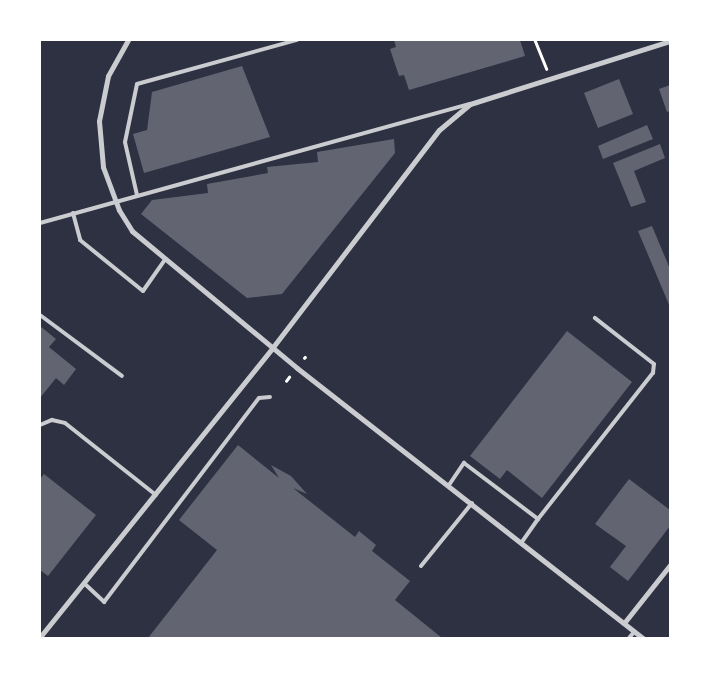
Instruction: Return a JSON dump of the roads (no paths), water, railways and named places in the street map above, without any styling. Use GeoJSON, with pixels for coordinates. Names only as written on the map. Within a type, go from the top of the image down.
{"type":"FeatureCollection","features":[{"type":"Feature","properties":{"kind":"street"},"geometry":{"type":"LineString","coordinates":[[128,40],[108,76],[99,121],[104,167],[115,201],[132,231],[273,348],[643,638]]}},
{"type":"Feature","properties":{"kind":"street"},"geometry":{"type":"LineString","coordinates":[[40,637],[86,585],[273,348],[439,130],[470,104],[670,41]]}},
{"type":"Feature","properties":{"kind":"street"},"geometry":{"type":"LineString","coordinates":[[624,623],[670,566]]}},
{"type":"Feature","properties":{"kind":"lane"},"geometry":{"type":"LineString","coordinates":[[137,195],[125,142],[137,84],[297,40]]}},
{"type":"Feature","properties":{"kind":"lane"},"geometry":{"type":"LineString","coordinates":[[40,223],[470,104]]}},
{"type":"Feature","properties":{"kind":"lane"},"geometry":{"type":"LineString","coordinates":[[73,213],[80,240],[142,291],[165,260]]}},
{"type":"Feature","properties":{"kind":"lane"},"geometry":{"type":"LineString","coordinates":[[40,315],[122,376]]}},
{"type":"Feature","properties":{"kind":"lane"},"geometry":{"type":"LineString","coordinates":[[522,542],[653,373],[654,364],[595,318]]}},
{"type":"Feature","properties":{"kind":"lane"},"geometry":{"type":"LineString","coordinates":[[86,585],[104,602],[259,398],[270,397]]}},
{"type":"Feature","properties":{"kind":"lane"},"geometry":{"type":"LineString","coordinates":[[40,425],[52,420],[65,423],[156,495]]}},
{"type":"Feature","properties":{"kind":"lane"},"geometry":{"type":"LineString","coordinates":[[449,485],[464,463],[538,519]]}},
{"type":"Feature","properties":{"kind":"lane"},"geometry":{"type":"LineString","coordinates":[[421,566],[472,503]]}},
{"type":"Feature","properties":{"kind":"lane"},"geometry":{"type":"LineString","coordinates":[[629,638],[634,632]]}}]}
